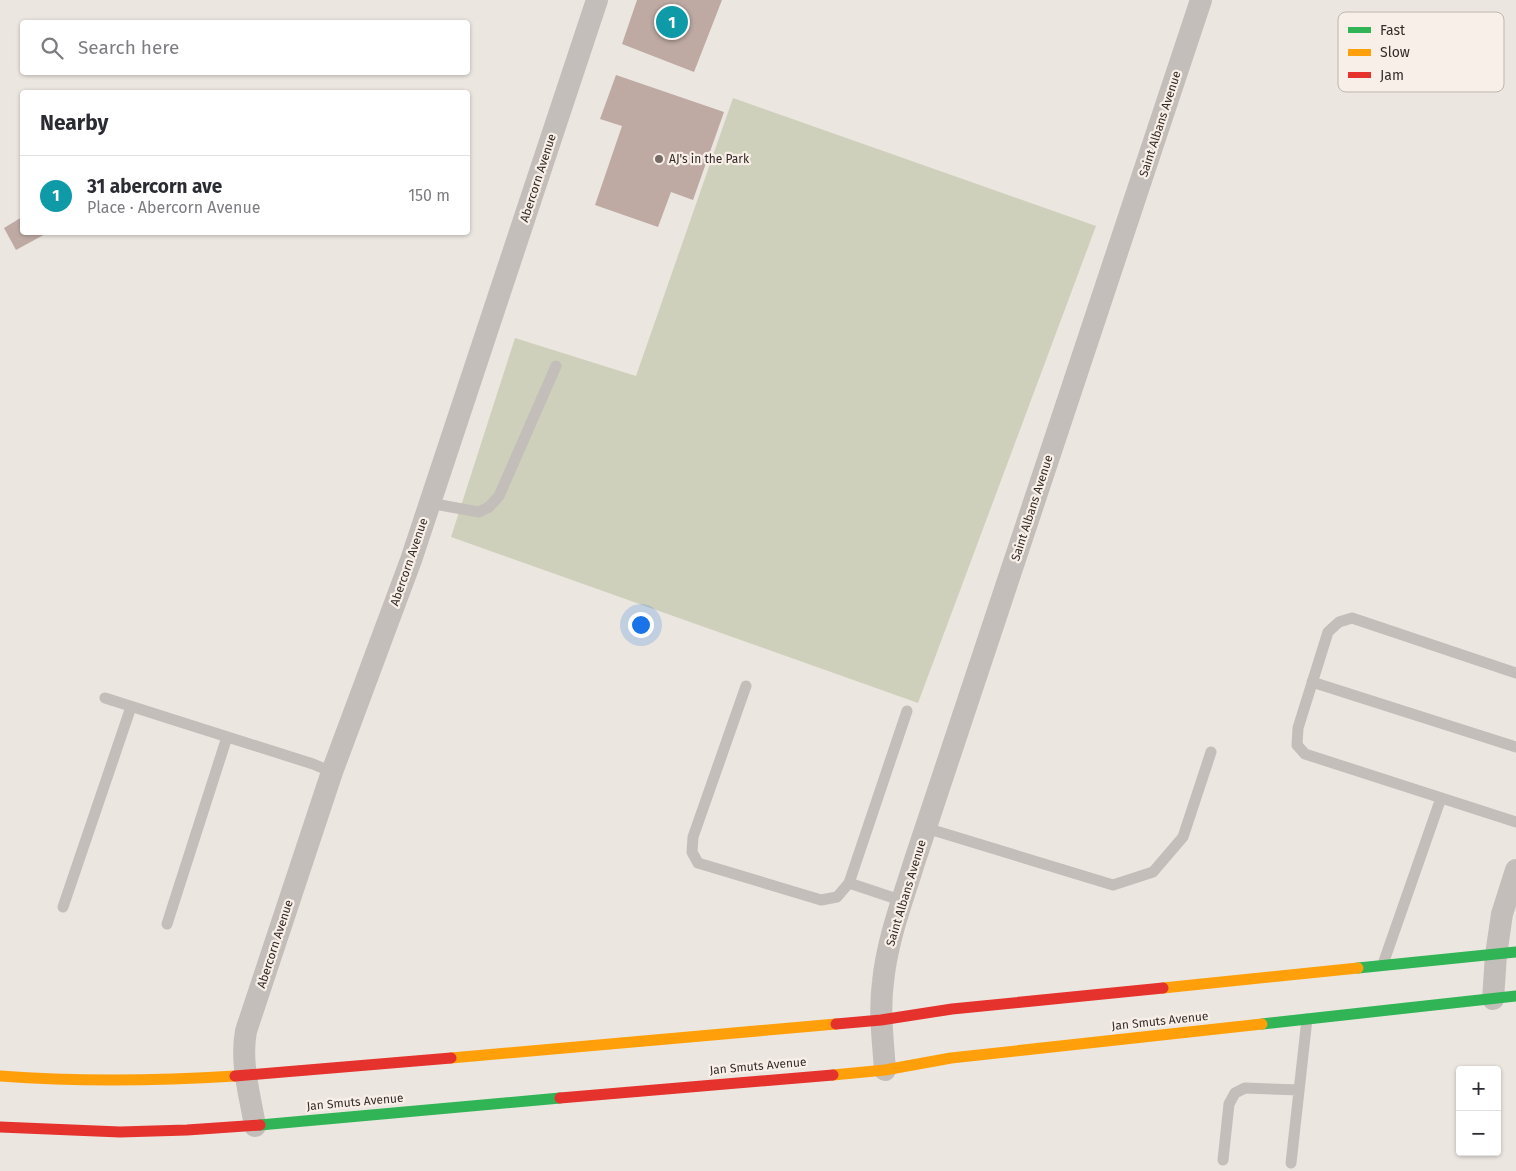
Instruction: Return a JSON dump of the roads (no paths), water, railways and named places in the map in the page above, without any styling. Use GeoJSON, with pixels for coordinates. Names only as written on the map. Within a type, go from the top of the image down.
{"type":"FeatureCollection","features":[{"type":"Feature","properties":{"kind":"main road"},"geometry":{"type":"LineString","coordinates":[[0,1076],[39,1080],[118,1082],[246,1076],[881,1020],[952,1009],[1506,954]]}},
{"type":"Feature","properties":{"kind":"main road","name":"Jan Smuts Avenue"},"geometry":{"type":"LineString","coordinates":[[0,1127],[135,1132],[255,1126],[337,1117],[885,1070],[951,1058],[1516,996]]}},
{"type":"Feature","properties":{"kind":"street","name":"Abercorn Avenue"},"geometry":{"type":"LineString","coordinates":[[255,1126],[246,1076],[244,1045],[246,1031],[332,772],[410,560],[597,0]]}},
{"type":"Feature","properties":{"kind":"street","name":"Saint Albans Avenue"},"geometry":{"type":"LineString","coordinates":[[885,1070],[881,1020],[882,984],[891,940],[926,828],[1201,0]]}},
{"type":"Feature","properties":{"kind":"street"},"geometry":{"type":"LineString","coordinates":[[1493,999],[1506,954],[1502,914],[1516,870]]}},
{"type":"Feature","properties":{"kind":"lane"},"geometry":{"type":"LineString","coordinates":[[429,503],[479,512],[489,507],[499,496],[556,366]]}},
{"type":"Feature","properties":{"kind":"lane"},"geometry":{"type":"LineString","coordinates":[[1516,673],[1352,618],[1339,622],[1328,632],[1298,728],[1297,746],[1305,754],[1516,822]]}},
{"type":"Feature","properties":{"kind":"lane"},"geometry":{"type":"LineString","coordinates":[[1312,682],[1515,745]]}},
{"type":"Feature","properties":{"kind":"lane"},"geometry":{"type":"LineString","coordinates":[[746,686],[692,837],[692,852],[698,863],[820,900],[837,897],[849,883],[907,711]]}},
{"type":"Feature","properties":{"kind":"lane"},"geometry":{"type":"LineString","coordinates":[[105,698],[313,764],[332,772]]}},
{"type":"Feature","properties":{"kind":"lane"},"geometry":{"type":"LineString","coordinates":[[63,907],[131,707]]}},
{"type":"Feature","properties":{"kind":"lane"},"geometry":{"type":"LineString","coordinates":[[166,924],[227,737]]}},
{"type":"Feature","properties":{"kind":"lane"},"geometry":{"type":"LineString","coordinates":[[926,828],[1113,885],[1153,872],[1183,837],[1211,752]]}},
{"type":"Feature","properties":{"kind":"lane"},"geometry":{"type":"LineString","coordinates":[[1383,965],[1441,798]]}},
{"type":"Feature","properties":{"kind":"lane"},"geometry":{"type":"LineString","coordinates":[[849,883],[903,901]]}},
{"type":"Feature","properties":{"kind":"lane"},"geometry":{"type":"LineString","coordinates":[[1291,1163],[1307,1019]]}},
{"type":"Feature","properties":{"kind":"lane"},"geometry":{"type":"LineString","coordinates":[[1223,1160],[1229,1104],[1235,1093],[1245,1088],[1299,1090]]}},
{"type":"Feature","properties":{"kind":"place","name":"31 abercorn ave"},"geometry":{"type":"Point","coordinates":[672,22]}},
{"type":"Feature","properties":{"kind":"place","name":"AJ's in the Park"},"geometry":{"type":"Point","coordinates":[659,159]}}]}
